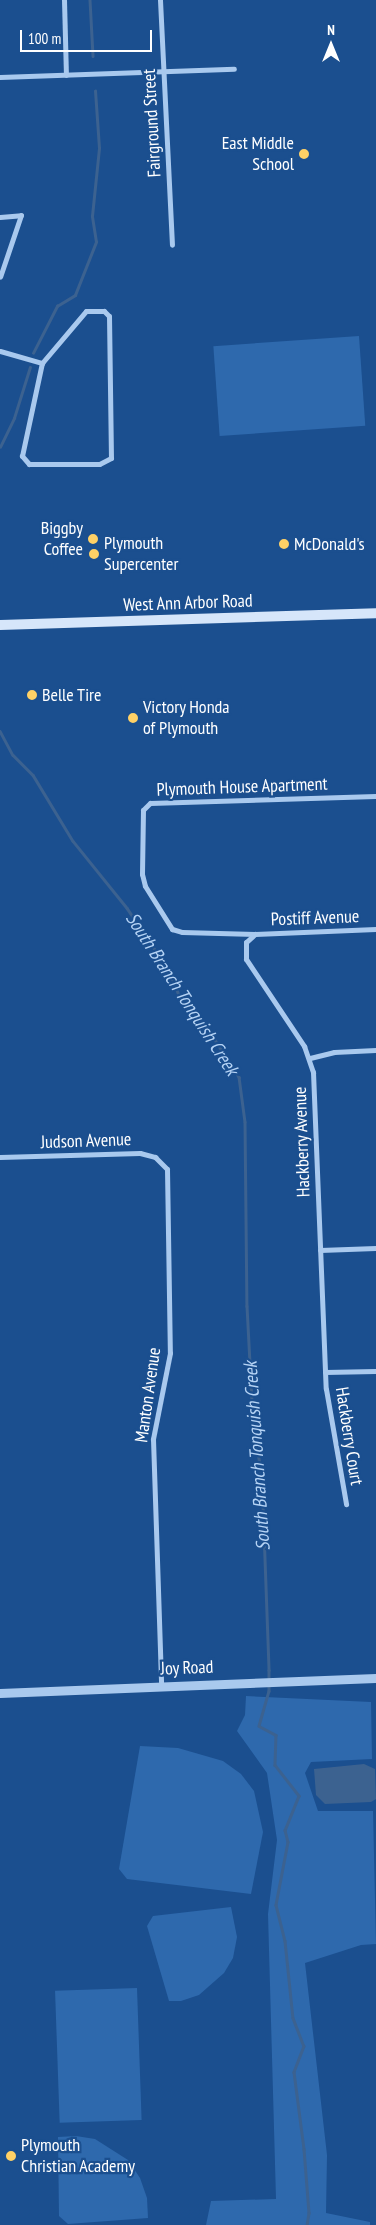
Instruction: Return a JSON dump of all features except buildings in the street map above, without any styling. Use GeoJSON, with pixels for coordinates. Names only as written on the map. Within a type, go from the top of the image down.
{"type":"FeatureCollection","features":[{"type":"Feature","properties":{"kind":"main road","name":"West Ann Arbor Road"},"geometry":{"type":"LineString","coordinates":[[0,625],[376,613]]}},
{"type":"Feature","properties":{"kind":"street"},"geometry":{"type":"LineString","coordinates":[[64,0],[66,74]]}},
{"type":"Feature","properties":{"kind":"street","name":"Fairground Street"},"geometry":{"type":"LineString","coordinates":[[160,0],[172,245]]}},
{"type":"Feature","properties":{"kind":"street"},"geometry":{"type":"LineString","coordinates":[[0,77],[234,68]]}},
{"type":"Feature","properties":{"kind":"street"},"geometry":{"type":"LineString","coordinates":[[0,217],[21,215],[0,277]]}},
{"type":"Feature","properties":{"kind":"street"},"geometry":{"type":"LineString","coordinates":[[104,311],[109,316],[113,445],[109,461],[29,464],[24,460],[23,449],[42,363],[82,313],[104,311]]}},
{"type":"Feature","properties":{"kind":"street"},"geometry":{"type":"LineString","coordinates":[[0,351],[42,363]]}},
{"type":"Feature","properties":{"kind":"street","name":"Plymouth House Apartment"},"geometry":{"type":"LineString","coordinates":[[255,934],[182,932],[172,929],[143,881],[143,816],[146,806],[158,802],[376,796]]}},
{"type":"Feature","properties":{"kind":"street","name":"Postiff Avenue"},"geometry":{"type":"LineString","coordinates":[[255,934],[376,930]]}},
{"type":"Feature","properties":{"kind":"street","name":"Hackberry Avenue"},"geometry":{"type":"LineString","coordinates":[[255,934],[246,942],[246,959],[310,1058],[313,1072],[325,1372]]}},
{"type":"Feature","properties":{"kind":"street"},"geometry":{"type":"LineString","coordinates":[[310,1058],[334,1052],[376,1050]]}},
{"type":"Feature","properties":{"kind":"street","name":"Judson Avenue"},"geometry":{"type":"LineString","coordinates":[[0,1157],[140,1153],[155,1157],[167,1169]]}},
{"type":"Feature","properties":{"kind":"street","name":"Manton Avenue"},"geometry":{"type":"LineString","coordinates":[[161,1685],[153,1438],[170,1353],[167,1169]]}},
{"type":"Feature","properties":{"kind":"street"},"geometry":{"type":"LineString","coordinates":[[320,1250],[376,1248]]}},
{"type":"Feature","properties":{"kind":"street"},"geometry":{"type":"LineString","coordinates":[[325,1372],[376,1371]]}},
{"type":"Feature","properties":{"kind":"street","name":"Hackberry Court"},"geometry":{"type":"LineString","coordinates":[[325,1372],[327,1404],[346,1504]]}},
{"type":"Feature","properties":{"kind":"street","name":"Joy Road"},"geometry":{"type":"LineString","coordinates":[[0,1693],[161,1685],[376,1678]]}},
{"type":"Feature","properties":{"kind":"shaded area"},"geometry":{"type":"Polygon","coordinates":[[[359,336],[365,426],[220,436],[213,346],[359,336]]]}},
{"type":"Feature","properties":{"kind":"shaded area"},"geometry":{"type":"Polygon","coordinates":[[[246,1696],[371,1702],[372,1759],[311,1762],[305,1773],[318,1811],[373,1811],[376,1944],[361,1945],[305,1963],[327,2155],[326,2213],[370,2222],[370,2225],[206,2225],[211,2201],[276,2199],[268,1914],[277,1840],[267,1773],[237,1731],[245,1715],[246,1696]]]}},
{"type":"Feature","properties":{"kind":"shaded area"},"geometry":{"type":"Polygon","coordinates":[[[140,1746],[178,1748],[223,1761],[241,1774],[254,1791],[263,1832],[251,1894],[127,1879],[119,1869],[140,1746]]]}},
{"type":"Feature","properties":{"kind":"shaded area"},"geometry":{"type":"Polygon","coordinates":[[[364,1764],[375,1769],[376,1799],[371,1802],[325,1804],[316,1795],[314,1769],[364,1764]]]}},
{"type":"Feature","properties":{"kind":"shaded area"},"geometry":{"type":"Polygon","coordinates":[[[231,1907],[237,1937],[233,1958],[224,1973],[199,1995],[181,2001],[169,2001],[147,1926],[153,1916],[231,1907]]]}},
{"type":"Feature","properties":{"kind":"shaded area"},"geometry":{"type":"Polygon","coordinates":[[[137,1988],[142,2120],[60,2123],[55,1991],[137,1988]]]}},
{"type":"Feature","properties":{"kind":"shaded area"},"geometry":{"type":"Polygon","coordinates":[[[76,2136],[95,2139],[128,2160],[140,2178],[147,2198],[148,2218],[68,2224],[59,2216],[58,2137],[76,2136]]]}},
{"type":"Feature","properties":{"kind":"waterway"},"geometry":{"type":"LineString","coordinates":[[90,0],[93,56]]}},
{"type":"Feature","properties":{"kind":"waterway"},"geometry":{"type":"LineString","coordinates":[[33,353],[57,306],[75,295],[96,242],[92,216],[99,148],[95,91]]}},
{"type":"Feature","properties":{"kind":"waterway"},"geometry":{"type":"LineString","coordinates":[[0,447],[14,418],[30,367]]}},
{"type":"Feature","properties":{"kind":"waterway","name":"South Branch Tonquish Creek"},"geometry":{"type":"LineString","coordinates":[[0,731],[13,755],[33,775],[73,841],[127,908],[168,969],[179,995],[206,1026],[239,1077],[245,1122],[247,1306],[253,1421],[262,1477],[269,1670],[269,1691],[259,1726],[276,1735],[275,1765],[299,1796],[285,1830],[288,1842],[276,1905],[285,1941],[293,2018],[304,2046],[294,2072],[304,2149],[309,2213],[307,2225]]}},
{"type":"Feature","properties":{"kind":"place","name":"East Middle School"},"geometry":{"type":"Point","coordinates":[304,154]}},
{"type":"Feature","properties":{"kind":"place","name":"Biggby Coffee"},"geometry":{"type":"Point","coordinates":[93,539]}},
{"type":"Feature","properties":{"kind":"place","name":"McDonald's"},"geometry":{"type":"Point","coordinates":[284,544]}},
{"type":"Feature","properties":{"kind":"place","name":"Plymouth Supercenter"},"geometry":{"type":"Point","coordinates":[94,554]}},
{"type":"Feature","properties":{"kind":"place","name":"Belle Tire"},"geometry":{"type":"Point","coordinates":[32,695]}},
{"type":"Feature","properties":{"kind":"place","name":"Victory Honda of Plymouth"},"geometry":{"type":"Point","coordinates":[133,718]}},
{"type":"Feature","properties":{"kind":"place","name":"Plymouth Christian Academy"},"geometry":{"type":"Point","coordinates":[11,2156]}}]}
